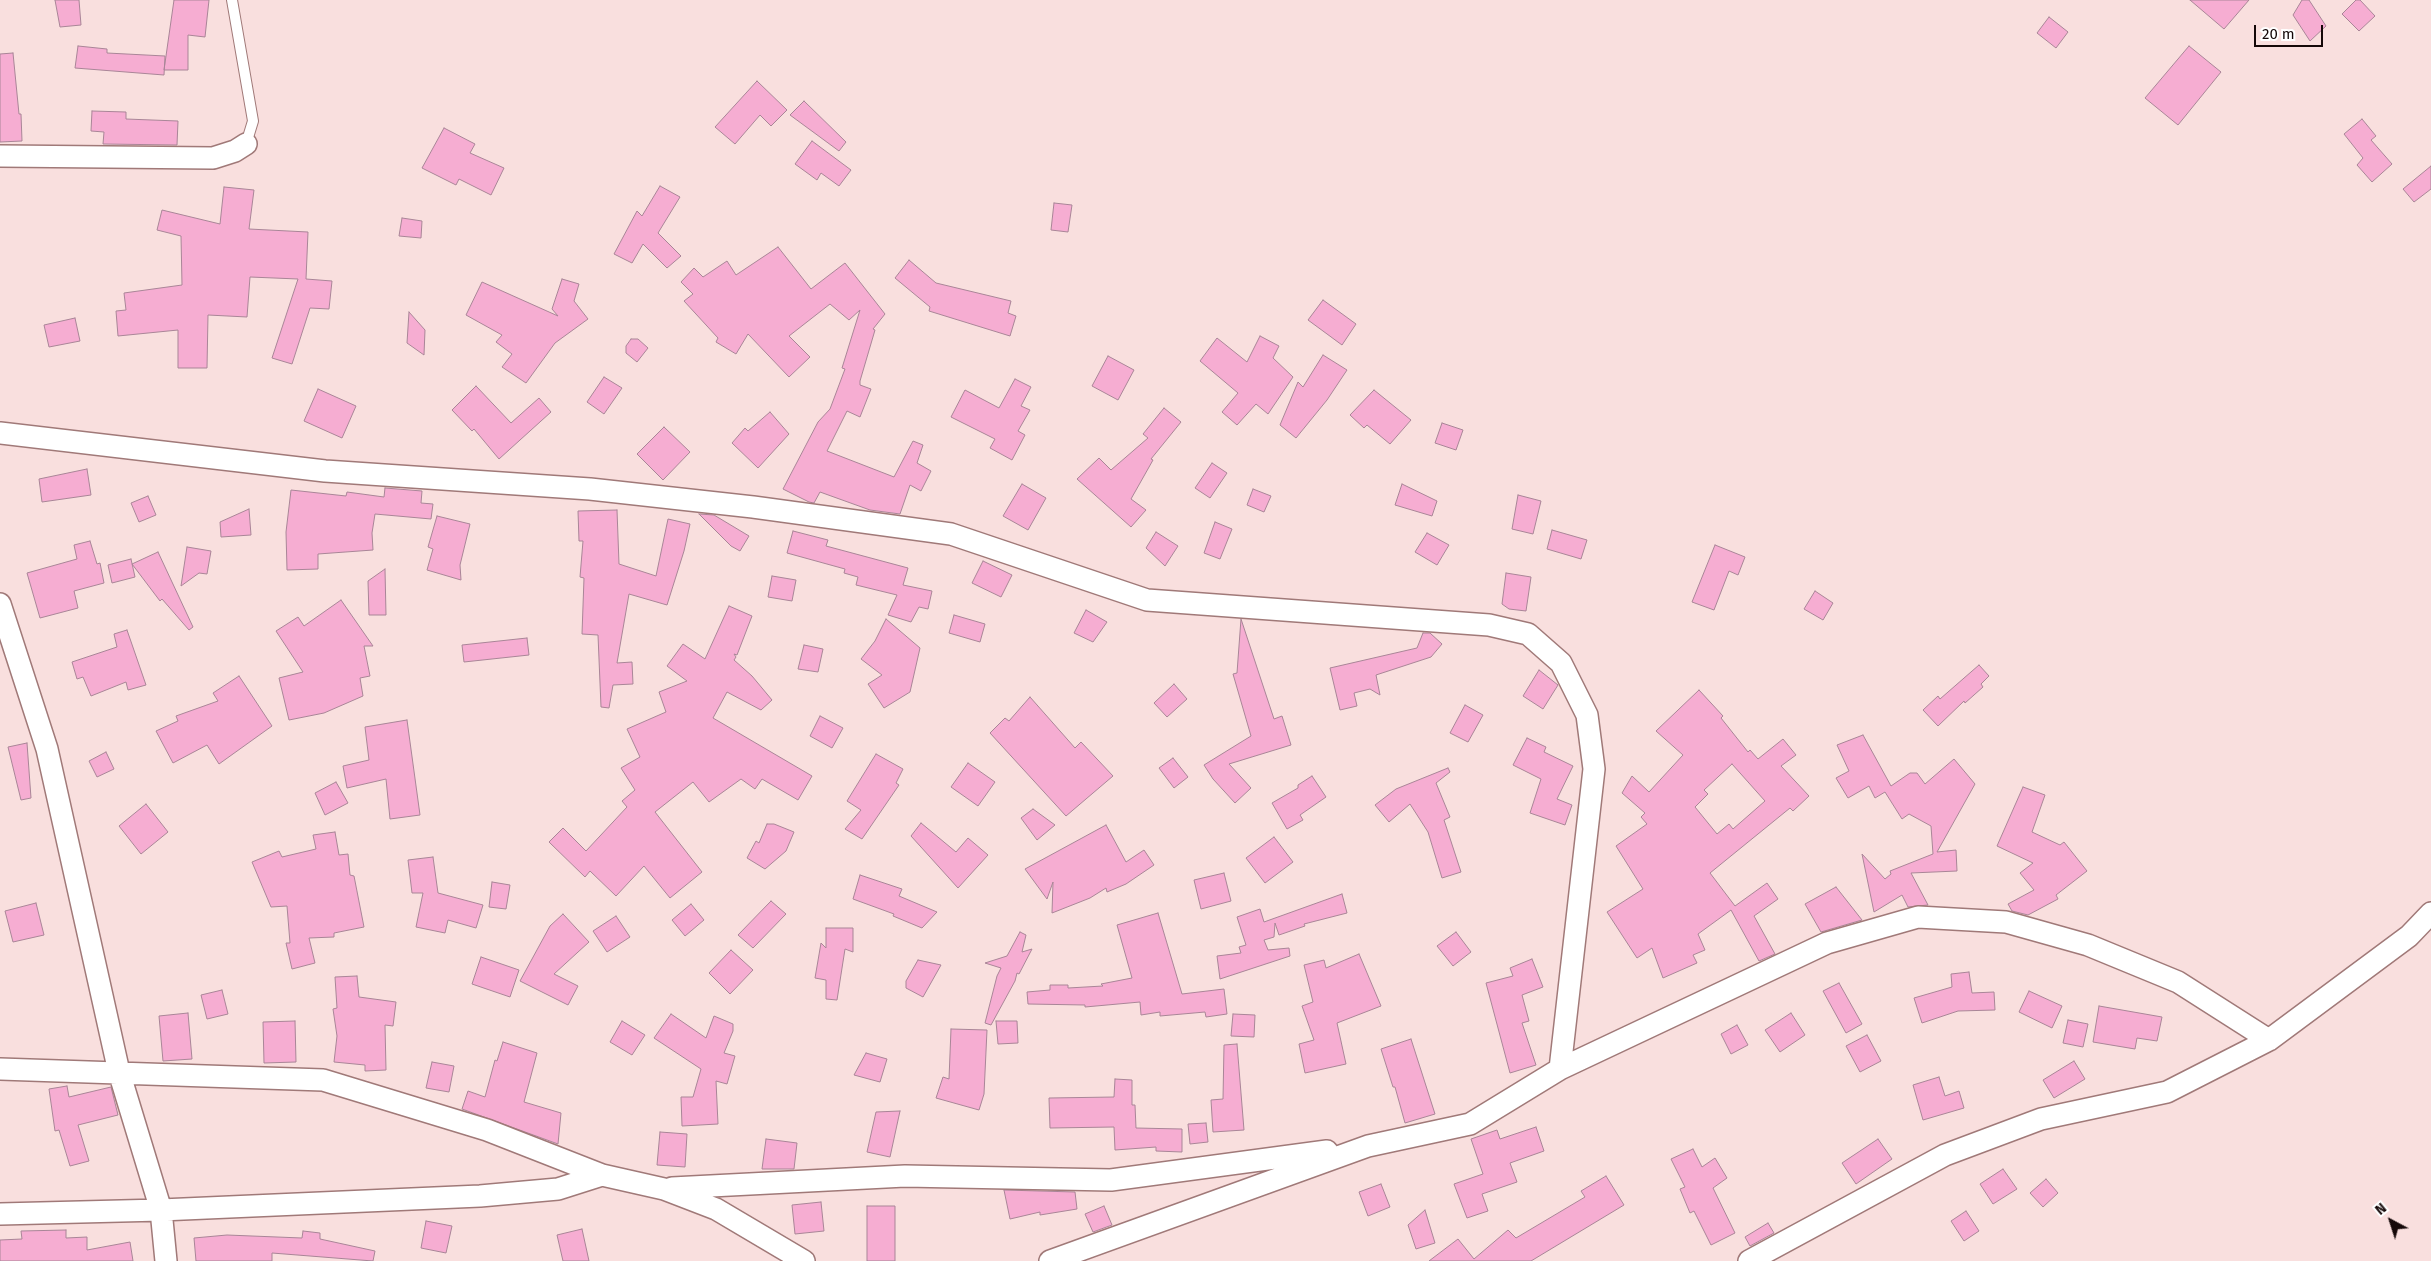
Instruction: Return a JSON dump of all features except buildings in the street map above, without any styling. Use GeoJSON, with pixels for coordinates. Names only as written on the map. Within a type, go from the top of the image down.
{"type":"FeatureCollection","features":[{"type":"Feature","properties":{"kind":"street"},"geometry":{"type":"LineString","coordinates":[[0,156],[213,158],[235,152],[246,144]]}},
{"type":"Feature","properties":{"kind":"street"},"geometry":{"type":"LineString","coordinates":[[0,433],[325,472],[590,490],[754,507],[951,534],[1147,600],[1489,625],[1528,634],[1561,663],[1587,715],[1594,769],[1560,1069]]}},
{"type":"Feature","properties":{"kind":"street"},"geometry":{"type":"LineString","coordinates":[[0,604],[47,749],[119,1072],[161,1210],[166,1261]]}},
{"type":"Feature","properties":{"kind":"street"},"geometry":{"type":"LineString","coordinates":[[1749,1261],[1945,1155],[2041,1120],[2166,1092],[2269,1040],[2409,936],[2431,913]]}},
{"type":"Feature","properties":{"kind":"street"},"geometry":{"type":"LineString","coordinates":[[664,1189],[905,1176],[1111,1180],[1368,1146],[1470,1124],[1560,1069],[1828,943],[1918,917],[2006,922],[2088,945],[2178,982],[2269,1040]]}},
{"type":"Feature","properties":{"kind":"street"},"geometry":{"type":"LineString","coordinates":[[0,1069],[323,1080],[487,1130],[602,1175],[664,1189],[716,1209],[804,1261]]}},
{"type":"Feature","properties":{"kind":"street"},"geometry":{"type":"LineString","coordinates":[[1050,1261],[1368,1146]]}},
{"type":"Feature","properties":{"kind":"street"},"geometry":{"type":"LineString","coordinates":[[0,1214],[161,1210],[480,1196],[558,1189],[602,1175]]}},
{"type":"Feature","properties":{"kind":"lane"},"geometry":{"type":"LineString","coordinates":[[232,0],[253,121],[246,144]]}}]}
